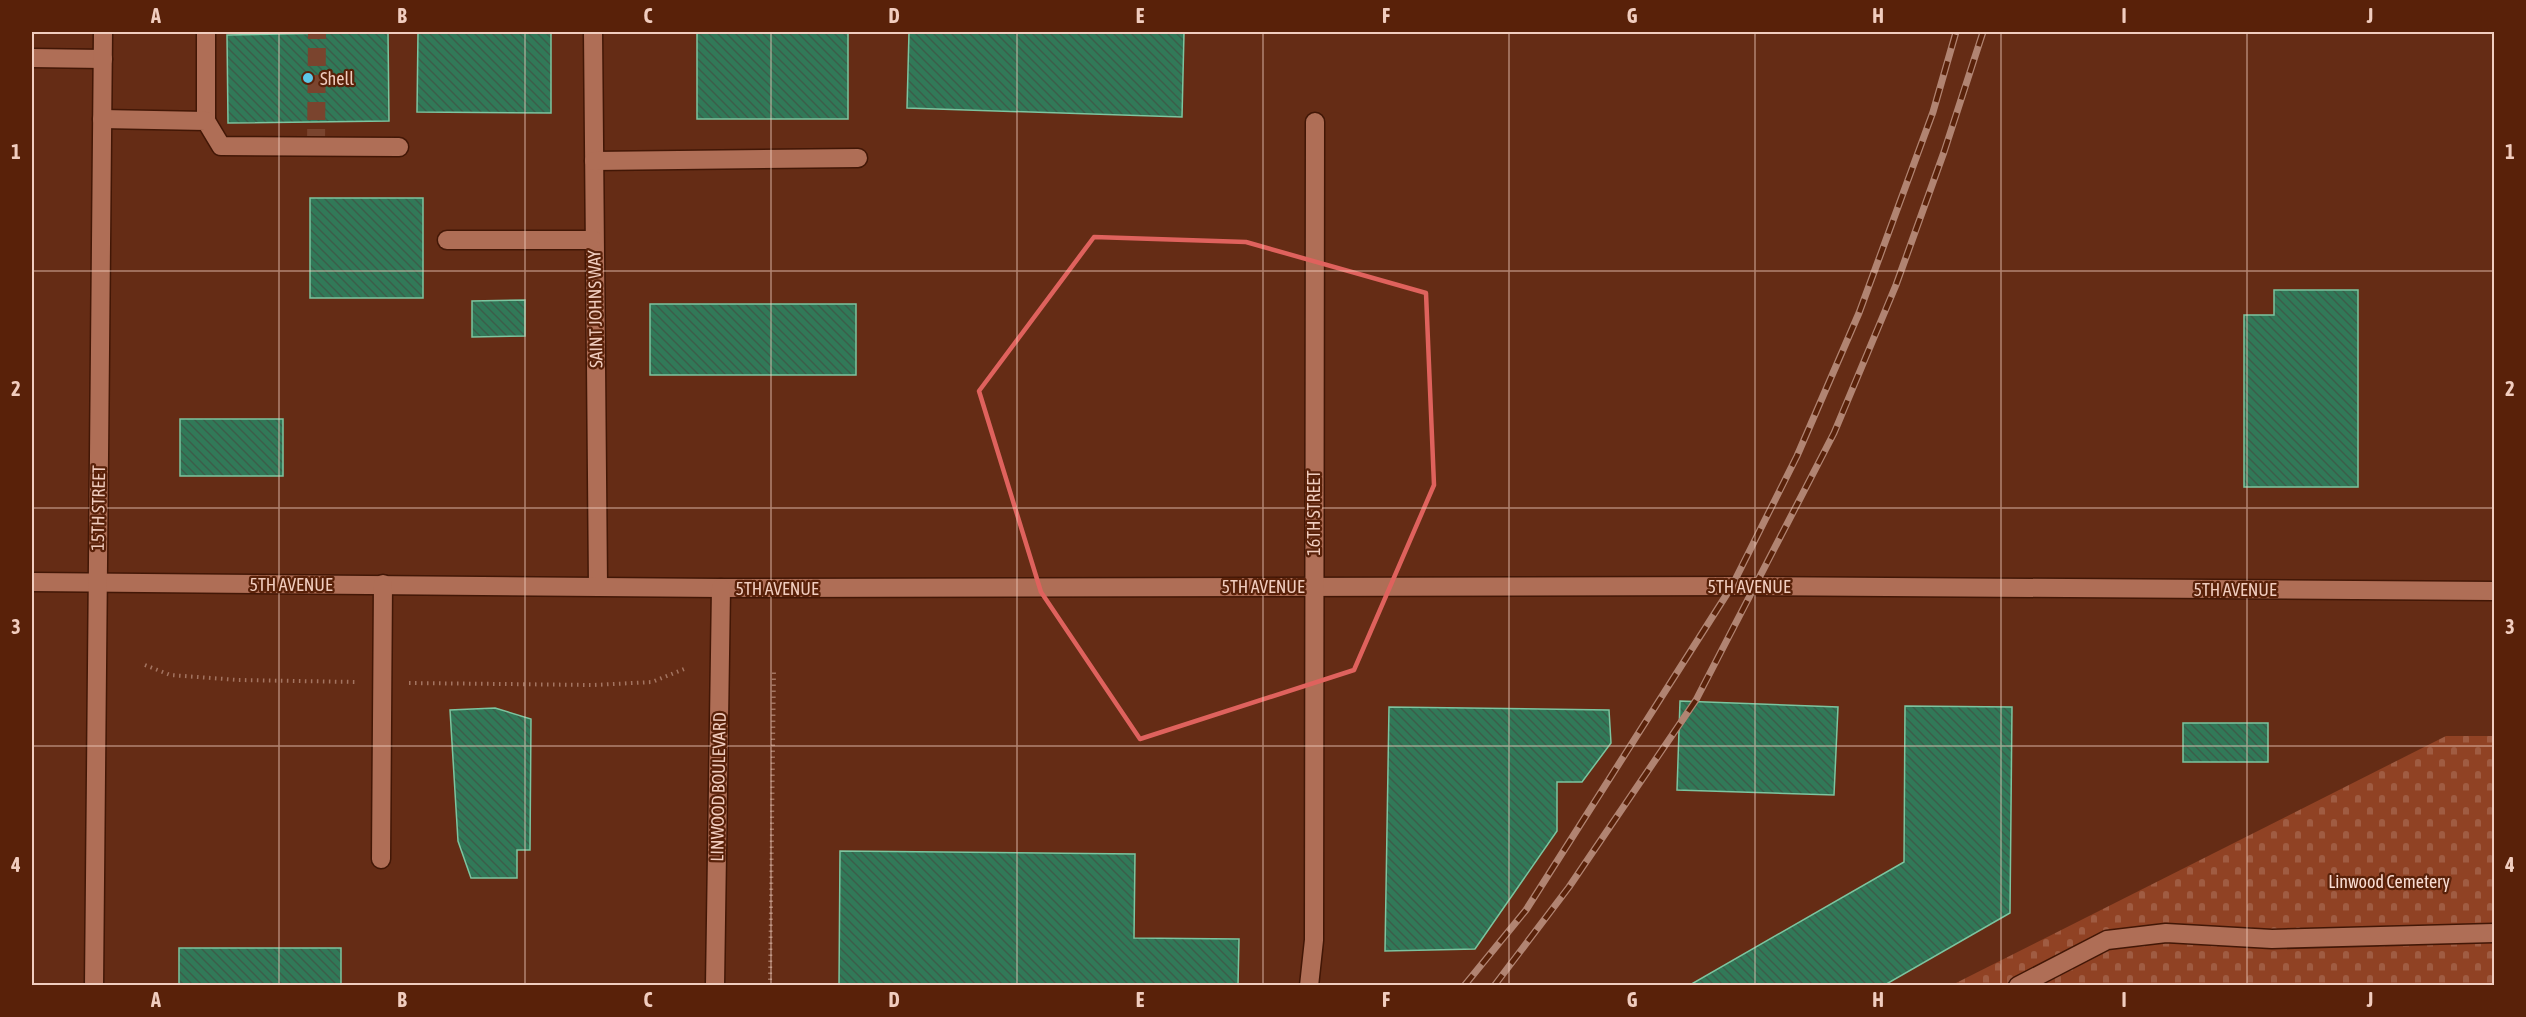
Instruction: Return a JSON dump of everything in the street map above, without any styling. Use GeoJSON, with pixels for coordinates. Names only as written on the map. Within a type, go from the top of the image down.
{"type":"FeatureCollection","features":[{"type":"Feature","properties":{"kind":"street","name":"15TH STREET"},"geometry":{"type":"LineString","coordinates":[[94,986],[103,32]]}},
{"type":"Feature","properties":{"kind":"street"},"geometry":{"type":"LineString","coordinates":[[206,32],[206,121],[221,146],[399,147]]}},
{"type":"Feature","properties":{"kind":"street","name":"SAINT JOHNS WAY"},"geometry":{"type":"LineString","coordinates":[[593,32],[598,586]]}},
{"type":"Feature","properties":{"kind":"street"},"geometry":{"type":"LineString","coordinates":[[32,58],[103,59]]}},
{"type":"Feature","properties":{"kind":"street"},"geometry":{"type":"LineString","coordinates":[[102,119],[206,121]]}},
{"type":"Feature","properties":{"kind":"street","name":"16TH STREET"},"geometry":{"type":"LineString","coordinates":[[1309,986],[1314,940],[1312,586],[1315,122]]}},
{"type":"Feature","properties":{"kind":"street"},"geometry":{"type":"LineString","coordinates":[[594,161],[858,158]]}},
{"type":"Feature","properties":{"kind":"street"},"geometry":{"type":"LineString","coordinates":[[447,240],[594,240]]}},
{"type":"Feature","properties":{"kind":"street","name":"5TH AVENUE"},"geometry":{"type":"LineString","coordinates":[[32,582],[721,588],[1756,586],[2494,591]]}},
{"type":"Feature","properties":{"kind":"street"},"geometry":{"type":"LineString","coordinates":[[381,859],[382,584]]}},
{"type":"Feature","properties":{"kind":"street","name":"LINWOOD BOULEVARD"},"geometry":{"type":"LineString","coordinates":[[715,986],[721,588]]}},
{"type":"Feature","properties":{"kind":"street"},"geometry":{"type":"LineString","coordinates":[[2018,986],[2107,940],[2166,933],[2272,939],[2494,933]]}},
{"type":"Feature","properties":{"kind":"path"},"geometry":{"type":"LineString","coordinates":[[145,665],[170,675],[238,680],[594,685],[652,681],[684,669]]}},
{"type":"Feature","properties":{"kind":"path"},"geometry":{"type":"LineString","coordinates":[[770,986],[774,669]]}},
{"type":"Feature","properties":{"kind":"highlighted area"},"geometry":{"type":"Polygon","coordinates":[[[1094,237],[1246,242],[1426,293],[1434,485],[1354,670],[1140,739],[1041,592],[979,391],[1094,237]]]}},
{"type":"Feature","properties":{"kind":"green space","name":"Linwood Cemetery"},"geometry":{"type":"Polygon","coordinates":[[[2446,736],[2494,736],[2494,985],[1950,986],[2446,736]]]}},
{"type":"Feature","properties":{"kind":"building","name":"Shell"},"geometry":{"type":"Polygon","coordinates":[[[388,32],[389,121],[228,123],[227,35],[388,32]]]}},
{"type":"Feature","properties":{"kind":"building"},"geometry":{"type":"Polygon","coordinates":[[[418,32],[551,32],[551,113],[417,112],[418,32]]]}},
{"type":"Feature","properties":{"kind":"building"},"geometry":{"type":"Polygon","coordinates":[[[697,32],[848,32],[848,119],[697,119],[697,32]]]}},
{"type":"Feature","properties":{"kind":"building"},"geometry":{"type":"Polygon","coordinates":[[[909,32],[1184,33],[1182,117],[907,108],[909,32]]]}},
{"type":"Feature","properties":{"kind":"building"},"geometry":{"type":"Polygon","coordinates":[[[310,198],[423,198],[423,298],[310,298],[310,198]]]}},
{"type":"Feature","properties":{"kind":"building"},"geometry":{"type":"Polygon","coordinates":[[[2274,290],[2358,290],[2358,487],[2244,487],[2244,315],[2274,315],[2274,290]]]}},
{"type":"Feature","properties":{"kind":"building"},"geometry":{"type":"Polygon","coordinates":[[[525,300],[525,336],[472,337],[472,301],[525,300]]]}},
{"type":"Feature","properties":{"kind":"building"},"geometry":{"type":"Polygon","coordinates":[[[650,304],[856,304],[856,375],[650,375],[650,304]]]}},
{"type":"Feature","properties":{"kind":"building"},"geometry":{"type":"Polygon","coordinates":[[[180,419],[283,419],[283,476],[180,476],[180,419]]]}},
{"type":"Feature","properties":{"kind":"building"},"geometry":{"type":"Polygon","coordinates":[[[1680,701],[1838,707],[1834,795],[1677,790],[1680,701]]]}},
{"type":"Feature","properties":{"kind":"building"},"geometry":{"type":"Polygon","coordinates":[[[1905,706],[2012,707],[2010,913],[1883,986],[1688,986],[1904,862],[1905,706]]]}},
{"type":"Feature","properties":{"kind":"building"},"geometry":{"type":"Polygon","coordinates":[[[1389,707],[1609,710],[1611,743],[1582,782],[1557,782],[1557,831],[1475,949],[1385,951],[1389,707]]]}},
{"type":"Feature","properties":{"kind":"building"},"geometry":{"type":"Polygon","coordinates":[[[495,708],[531,719],[530,850],[517,850],[517,878],[471,878],[458,841],[450,710],[495,708]]]}},
{"type":"Feature","properties":{"kind":"building"},"geometry":{"type":"Polygon","coordinates":[[[2183,723],[2268,723],[2268,762],[2183,762],[2183,723]]]}},
{"type":"Feature","properties":{"kind":"building"},"geometry":{"type":"Polygon","coordinates":[[[840,851],[1135,854],[1134,938],[1239,939],[1238,986],[839,986],[840,851]]]}},
{"type":"Feature","properties":{"kind":"building"},"geometry":{"type":"Polygon","coordinates":[[[179,948],[341,948],[341,986],[179,986],[179,948]]]}},
{"type":"Feature","properties":{"kind":"tunnel"},"geometry":{"type":"LineString","coordinates":[[316,147],[317,32]]}},
{"type":"Feature","properties":{"kind":"railway"},"geometry":{"type":"LineString","coordinates":[[1464,986],[1526,910],[1732,586],[1797,456],[1859,313],[1933,112],[1956,32]]}},
{"type":"Feature","properties":{"kind":"railway"},"geometry":{"type":"LineString","coordinates":[[1494,986],[1569,887],[1696,700],[1834,433],[1896,285],[1944,152],[1983,32]]}},
{"type":"Feature","properties":{"kind":"place","name":"Shell"},"geometry":{"type":"Point","coordinates":[308,78]}}]}
